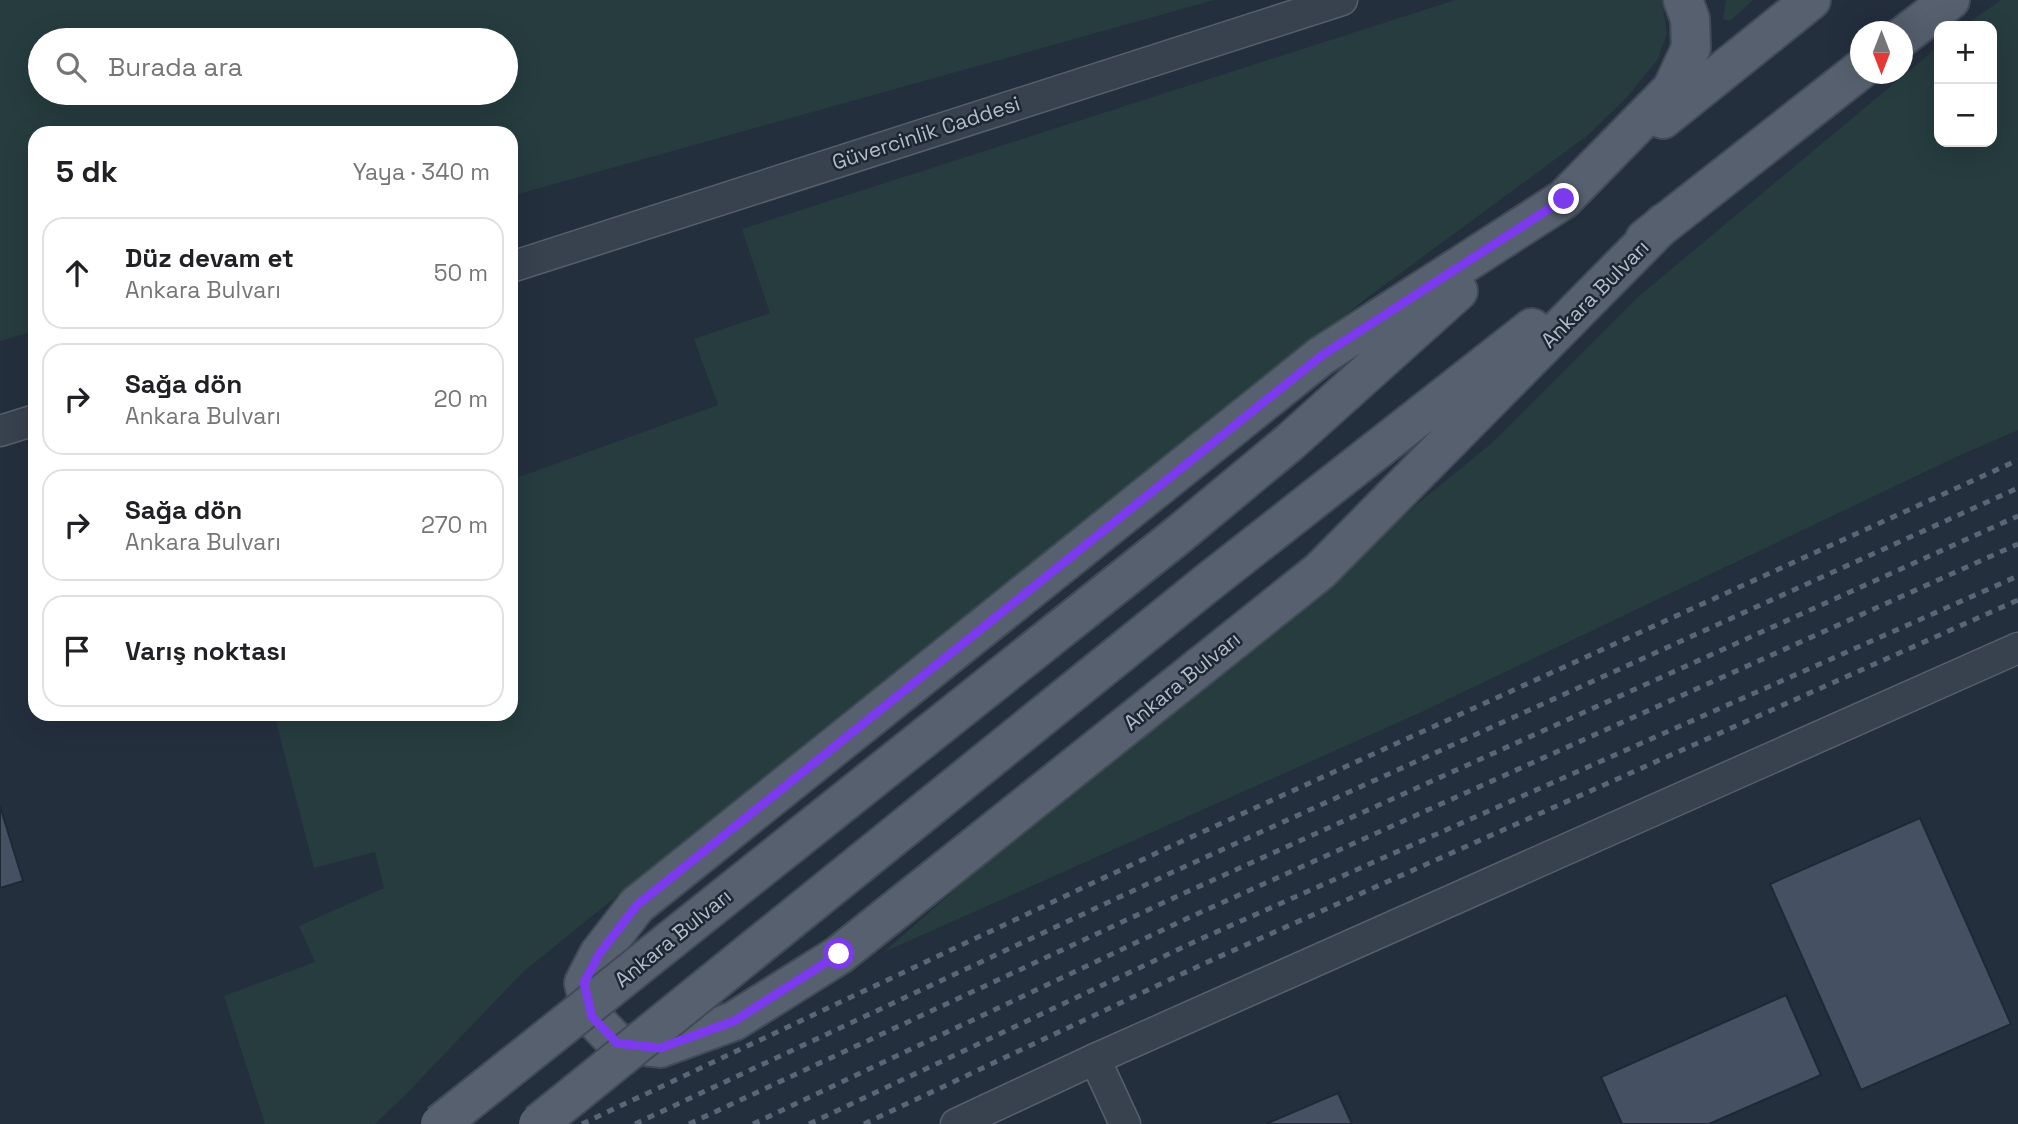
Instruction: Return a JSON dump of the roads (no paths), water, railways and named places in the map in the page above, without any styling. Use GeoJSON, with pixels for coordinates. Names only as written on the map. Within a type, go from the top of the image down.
{"type":"FeatureCollection","features":[{"type":"Feature","properties":{"kind":"main road"},"geometry":{"type":"LineString","coordinates":[[1672,89],[1691,48],[1690,19],[1683,0]]}},
{"type":"Feature","properties":{"kind":"main road"},"geometry":{"type":"LineString","coordinates":[[1564,199],[1672,89],[1699,49],[1714,0]]}},
{"type":"Feature","properties":{"kind":"main road","name":"Ankara Bulvarı"},"geometry":{"type":"LineString","coordinates":[[440,1124],[1177,536],[1290,442],[1423,321],[1564,199],[1811,0]]}},
{"type":"Feature","properties":{"kind":"main road"},"geometry":{"type":"LineString","coordinates":[[1913,29],[1950,0]]}},
{"type":"Feature","properties":{"kind":"main road","name":"Ankara Bulvarı"},"geometry":{"type":"LineString","coordinates":[[538,1124],[1206,584],[1850,78]]}},
{"type":"Feature","properties":{"kind":"main road","name":"Ankara Bulvarı"},"geometry":{"type":"LineString","coordinates":[[1564,199],[1321,356],[637,905],[599,954],[584,983],[592,1017],[617,1043],[660,1048],[734,1021],[839,954],[1320,571],[1664,223]]}},
{"type":"Feature","properties":{"kind":"street","name":"Güvercinlik Caddesi"},"geometry":{"type":"LineString","coordinates":[[518,265],[1342,0]]}},
{"type":"Feature","properties":{"kind":"street"},"geometry":{"type":"LineString","coordinates":[[0,431],[28,422]]}},
{"type":"Feature","properties":{"kind":"street"},"geometry":{"type":"LineString","coordinates":[[956,1124],[1095,1059],[2018,648]]}},
{"type":"Feature","properties":{"kind":"street"},"geometry":{"type":"LineString","coordinates":[[1095,1059],[1125,1124]]}},
{"type":"Feature","properties":{"kind":"railway"},"geometry":{"type":"LineString","coordinates":[[582,1124],[1165,849],[2018,460]]}},
{"type":"Feature","properties":{"kind":"railway"},"geometry":{"type":"LineString","coordinates":[[635,1124],[1173,872],[2018,488]]}},
{"type":"Feature","properties":{"kind":"railway"},"geometry":{"type":"LineString","coordinates":[[689,1124],[1180,895],[2018,516]]}},
{"type":"Feature","properties":{"kind":"railway"},"geometry":{"type":"LineString","coordinates":[[753,1124],[1188,918],[2018,544]]}},
{"type":"Feature","properties":{"kind":"railway"},"geometry":{"type":"LineString","coordinates":[[809,1124],[1196,941],[2018,576]]}},
{"type":"Feature","properties":{"kind":"railway"},"geometry":{"type":"LineString","coordinates":[[864,1124],[1203,964],[2018,600]]}}]}
